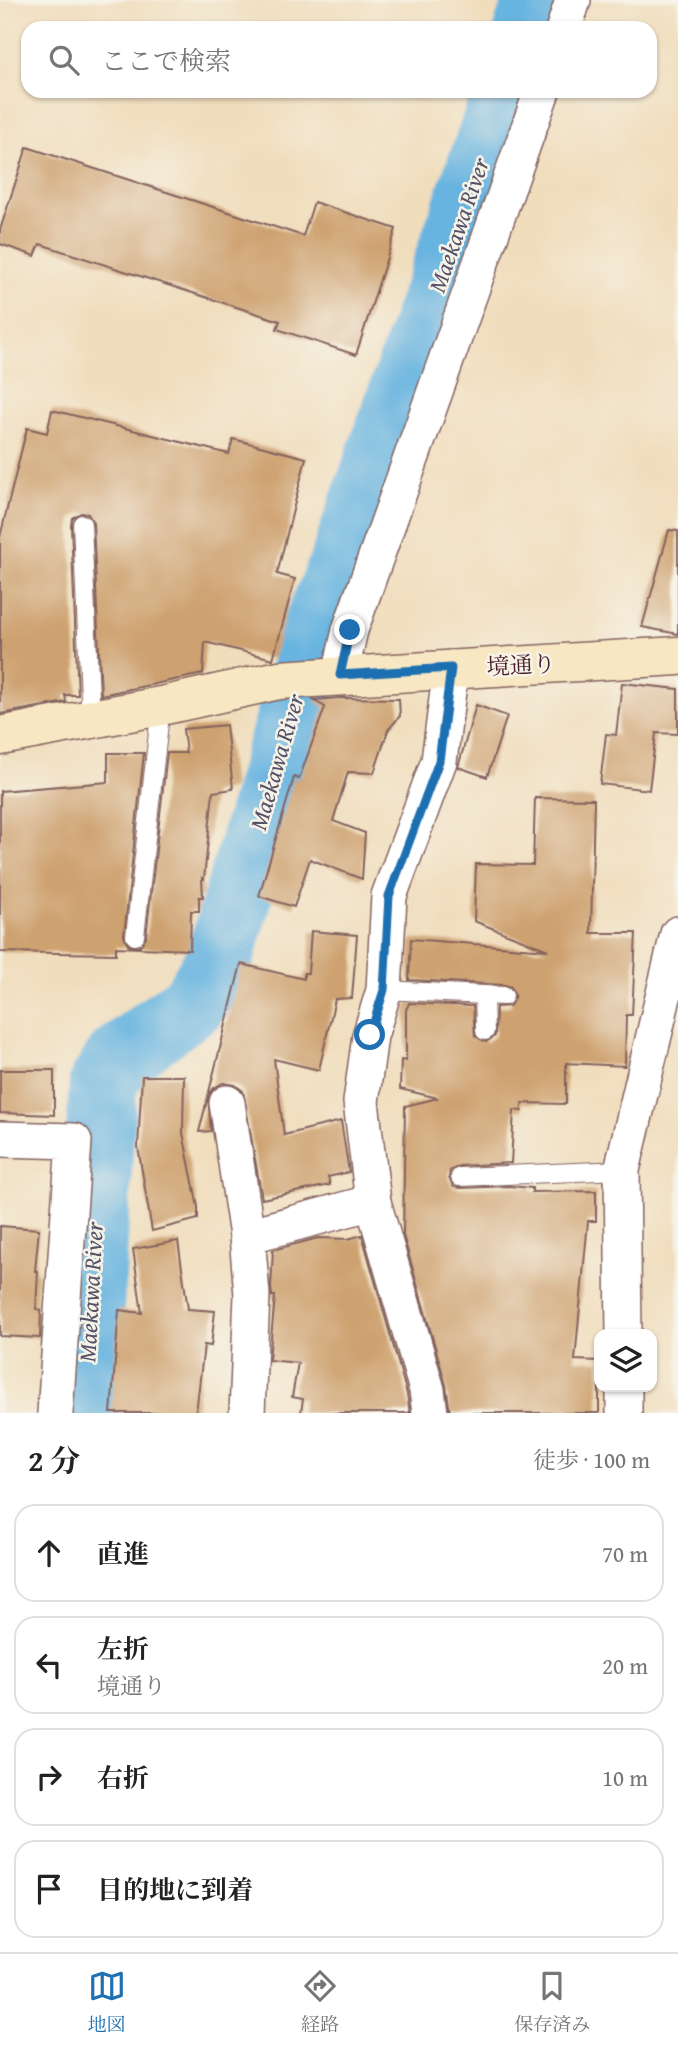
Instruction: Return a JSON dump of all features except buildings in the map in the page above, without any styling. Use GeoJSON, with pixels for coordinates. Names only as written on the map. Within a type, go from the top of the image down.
{"type":"FeatureCollection","features":[{"type":"Feature","properties":{"kind":"street"},"geometry":{"type":"LineString","coordinates":[[566,21],[573,0]]}},
{"type":"Feature","properties":{"kind":"street"},"geometry":{"type":"LineString","coordinates":[[331,676],[350,630],[540,98]]}},
{"type":"Feature","properties":{"kind":"street","name":"境通り"},"geometry":{"type":"LineString","coordinates":[[161,706],[279,680],[678,656]]}},
{"type":"Feature","properties":{"kind":"street"},"geometry":{"type":"LineString","coordinates":[[430,1413],[427,1390],[373,1202],[361,1102],[370,1035],[384,990],[389,896],[439,761],[451,668]]}},
{"type":"Feature","properties":{"kind":"street"},"geometry":{"type":"LineString","coordinates":[[0,736],[161,706]]}},
{"type":"Feature","properties":{"kind":"street"},"geometry":{"type":"LineString","coordinates":[[624,1329],[622,1170],[678,934]]}},
{"type":"Feature","properties":{"kind":"street"},"geometry":{"type":"LineString","coordinates":[[227,1103],[247,1236],[252,1295],[247,1413]]}},
{"type":"Feature","properties":{"kind":"street"},"geometry":{"type":"LineString","coordinates":[[0,1139],[74,1141],[55,1413]]}},
{"type":"Feature","properties":{"kind":"street"},"geometry":{"type":"LineString","coordinates":[[247,1236],[373,1202]]}},
{"type":"Feature","properties":{"kind":"street"},"geometry":{"type":"LineString","coordinates":[[624,1392],[624,1413]]}},
{"type":"Feature","properties":{"kind":"lane"},"geometry":{"type":"LineString","coordinates":[[82,524],[91,720]]}},
{"type":"Feature","properties":{"kind":"lane"},"geometry":{"type":"LineString","coordinates":[[135,936],[161,706]]}},
{"type":"Feature","properties":{"kind":"lane"},"geometry":{"type":"LineString","coordinates":[[384,990],[504,996]]}},
{"type":"Feature","properties":{"kind":"lane"},"geometry":{"type":"LineString","coordinates":[[484,995],[485,1031]]}},
{"type":"Feature","properties":{"kind":"lane"},"geometry":{"type":"LineString","coordinates":[[460,1177],[622,1170]]}},
{"type":"Feature","properties":{"kind":"waterway","name":"Maekawa River"},"geometry":{"type":"LineString","coordinates":[[531,21],[539,0]]}},
{"type":"Feature","properties":{"kind":"waterway","name":"Maekawa River"},"geometry":{"type":"LineString","coordinates":[[84,1413],[103,1083],[119,1058],[193,1003],[219,961],[317,626],[341,569],[505,98]]}},
{"type":"Feature","properties":{"kind":"route"},"geometry":{"type":"LineString","coordinates":[[350,630],[340,675],[451,668],[439,761],[389,896],[384,990],[370,1035]]}}]}
